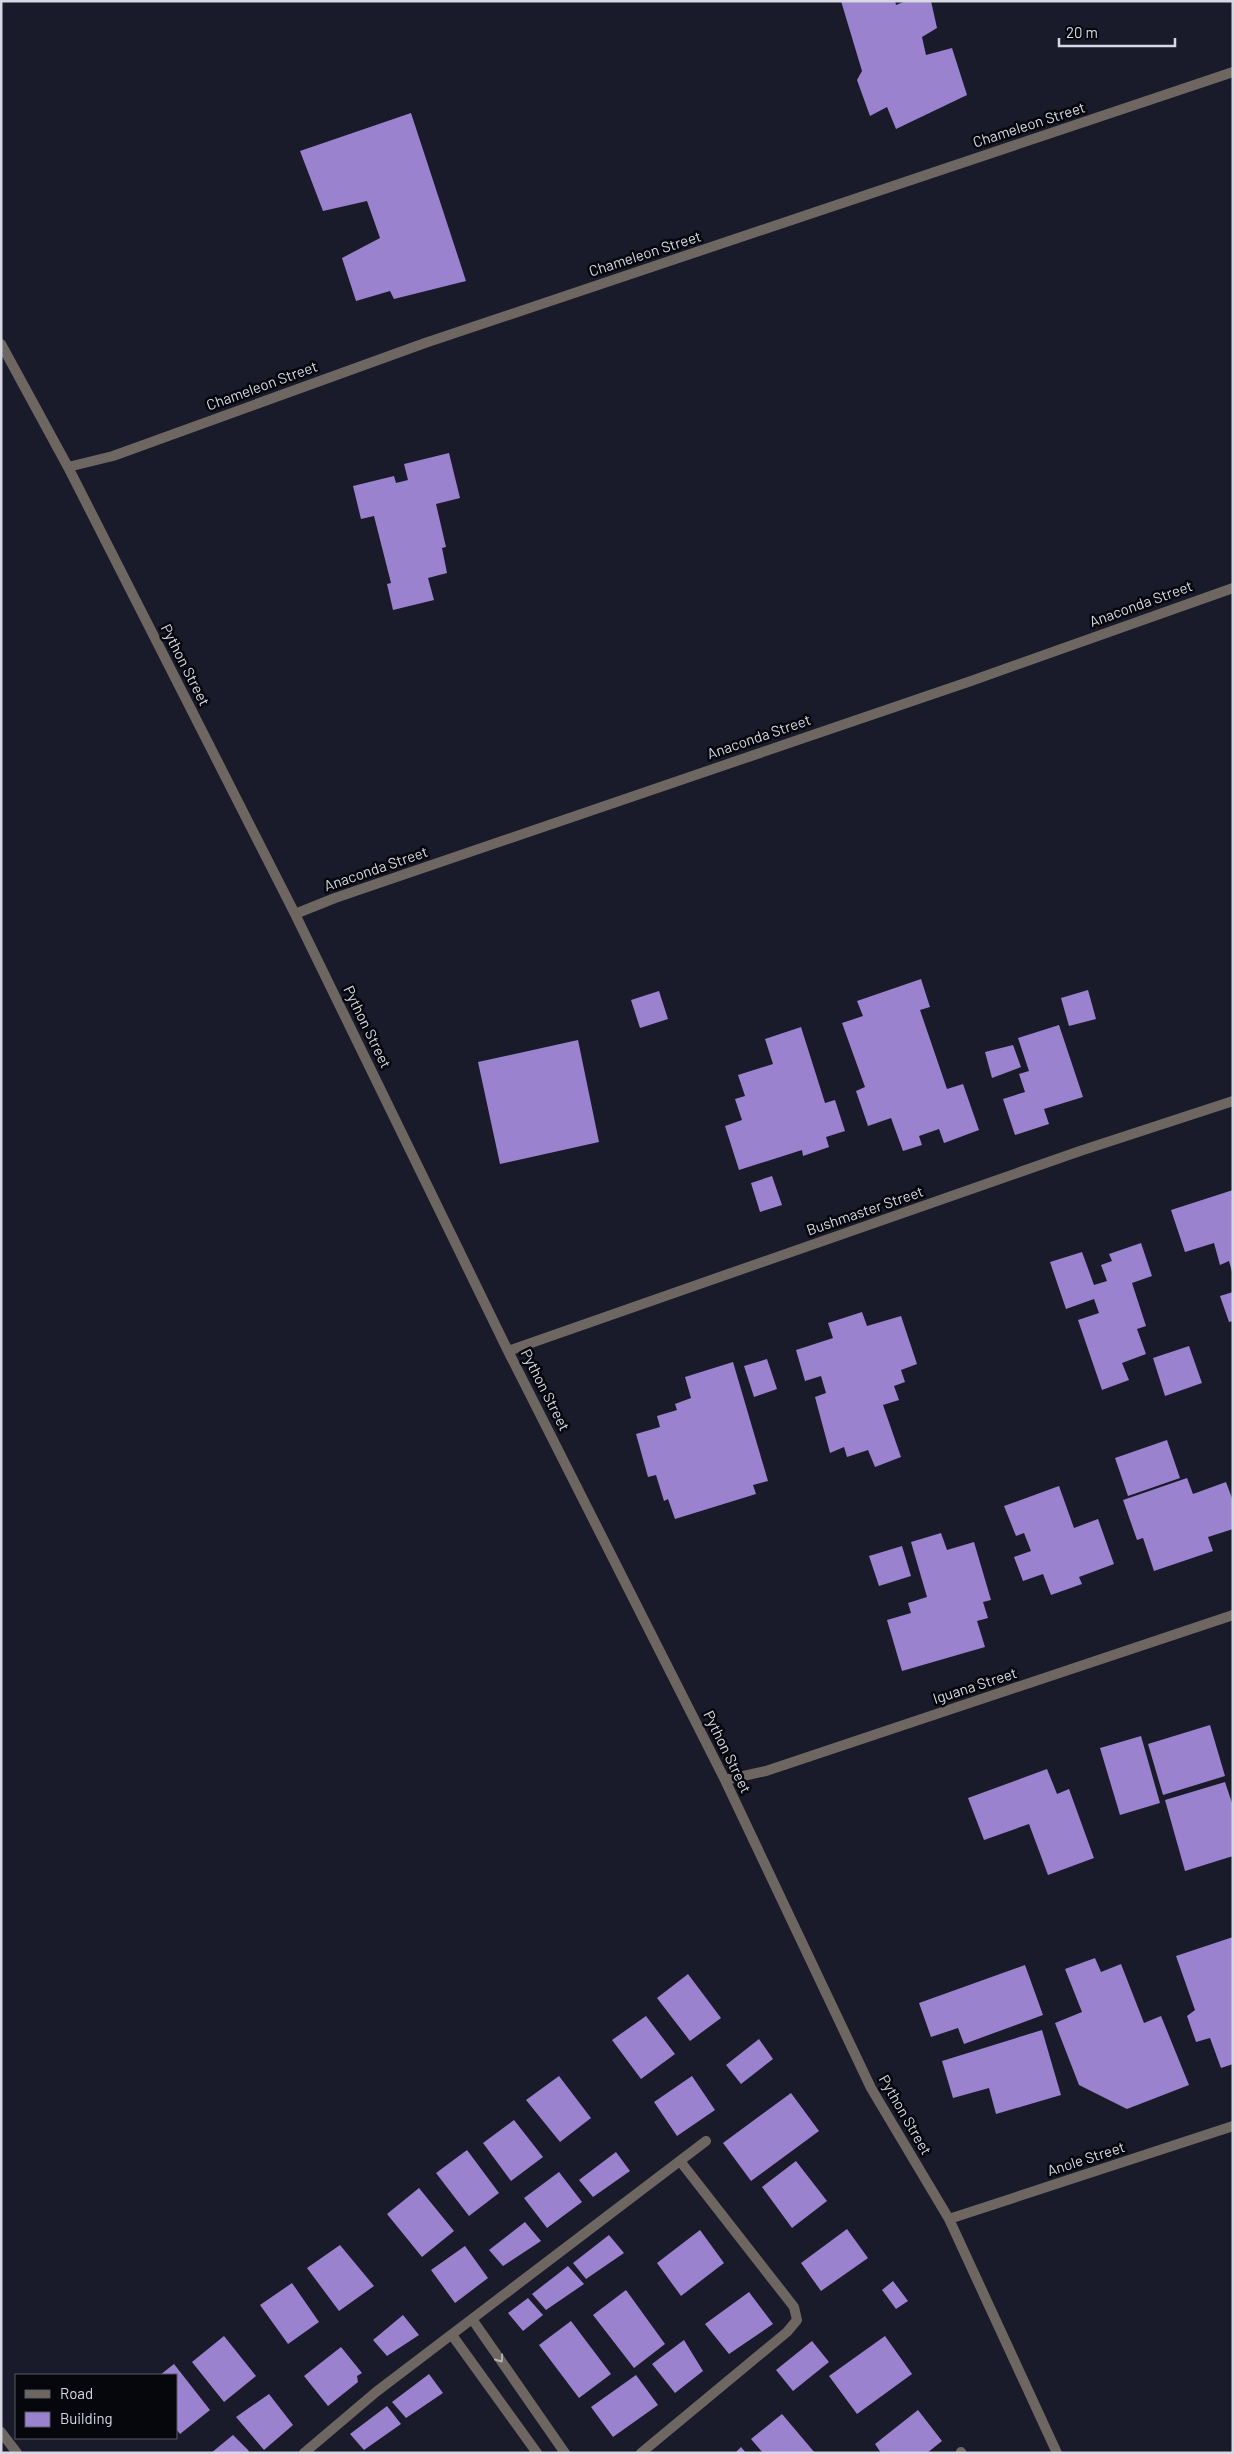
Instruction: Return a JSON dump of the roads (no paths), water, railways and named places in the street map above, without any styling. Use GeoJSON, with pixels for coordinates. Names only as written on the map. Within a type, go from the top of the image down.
{"type":"FeatureCollection","features":[{"type":"Feature","properties":{"kind":"street","name":"Chameleon Street"},"geometry":{"type":"LineString","coordinates":[[68,468],[113,456],[435,340],[1233,72]]}},
{"type":"Feature","properties":{"kind":"street","name":"Python Street"},"geometry":{"type":"LineString","coordinates":[[1,344],[68,468],[295,914],[508,1351],[725,1780],[871,2088],[949,2219],[1057,2453]]}},
{"type":"Feature","properties":{"kind":"street","name":"Anaconda Street"},"geometry":{"type":"LineString","coordinates":[[295,914],[335,898],[971,681],[1233,588]]}},
{"type":"Feature","properties":{"kind":"street","name":"Bushmaster Street"},"geometry":{"type":"LineString","coordinates":[[508,1351],[1080,1152],[1233,1101]]}},
{"type":"Feature","properties":{"kind":"street","name":"Iguana Street"},"geometry":{"type":"LineString","coordinates":[[725,1780],[766,1771],[1233,1615]]}},
{"type":"Feature","properties":{"kind":"street","name":"Anole Street"},"geometry":{"type":"LineString","coordinates":[[949,2219],[1233,2126]]}},
{"type":"Feature","properties":{"kind":"street"},"geometry":{"type":"LineString","coordinates":[[304,2453],[376,2392],[706,2142]]}},
{"type":"Feature","properties":{"kind":"street"},"geometry":{"type":"LineString","coordinates":[[641,2453],[787,2332],[797,2320],[794,2307],[680,2162]]}},
{"type":"Feature","properties":{"kind":"street"},"geometry":{"type":"LineString","coordinates":[[472,2319],[565,2453]]}},
{"type":"Feature","properties":{"kind":"street"},"geometry":{"type":"LineString","coordinates":[[452,2335],[537,2453]]}},
{"type":"Feature","properties":{"kind":"street"},"geometry":{"type":"LineString","coordinates":[[1,2432],[17,2453]]}}]}
